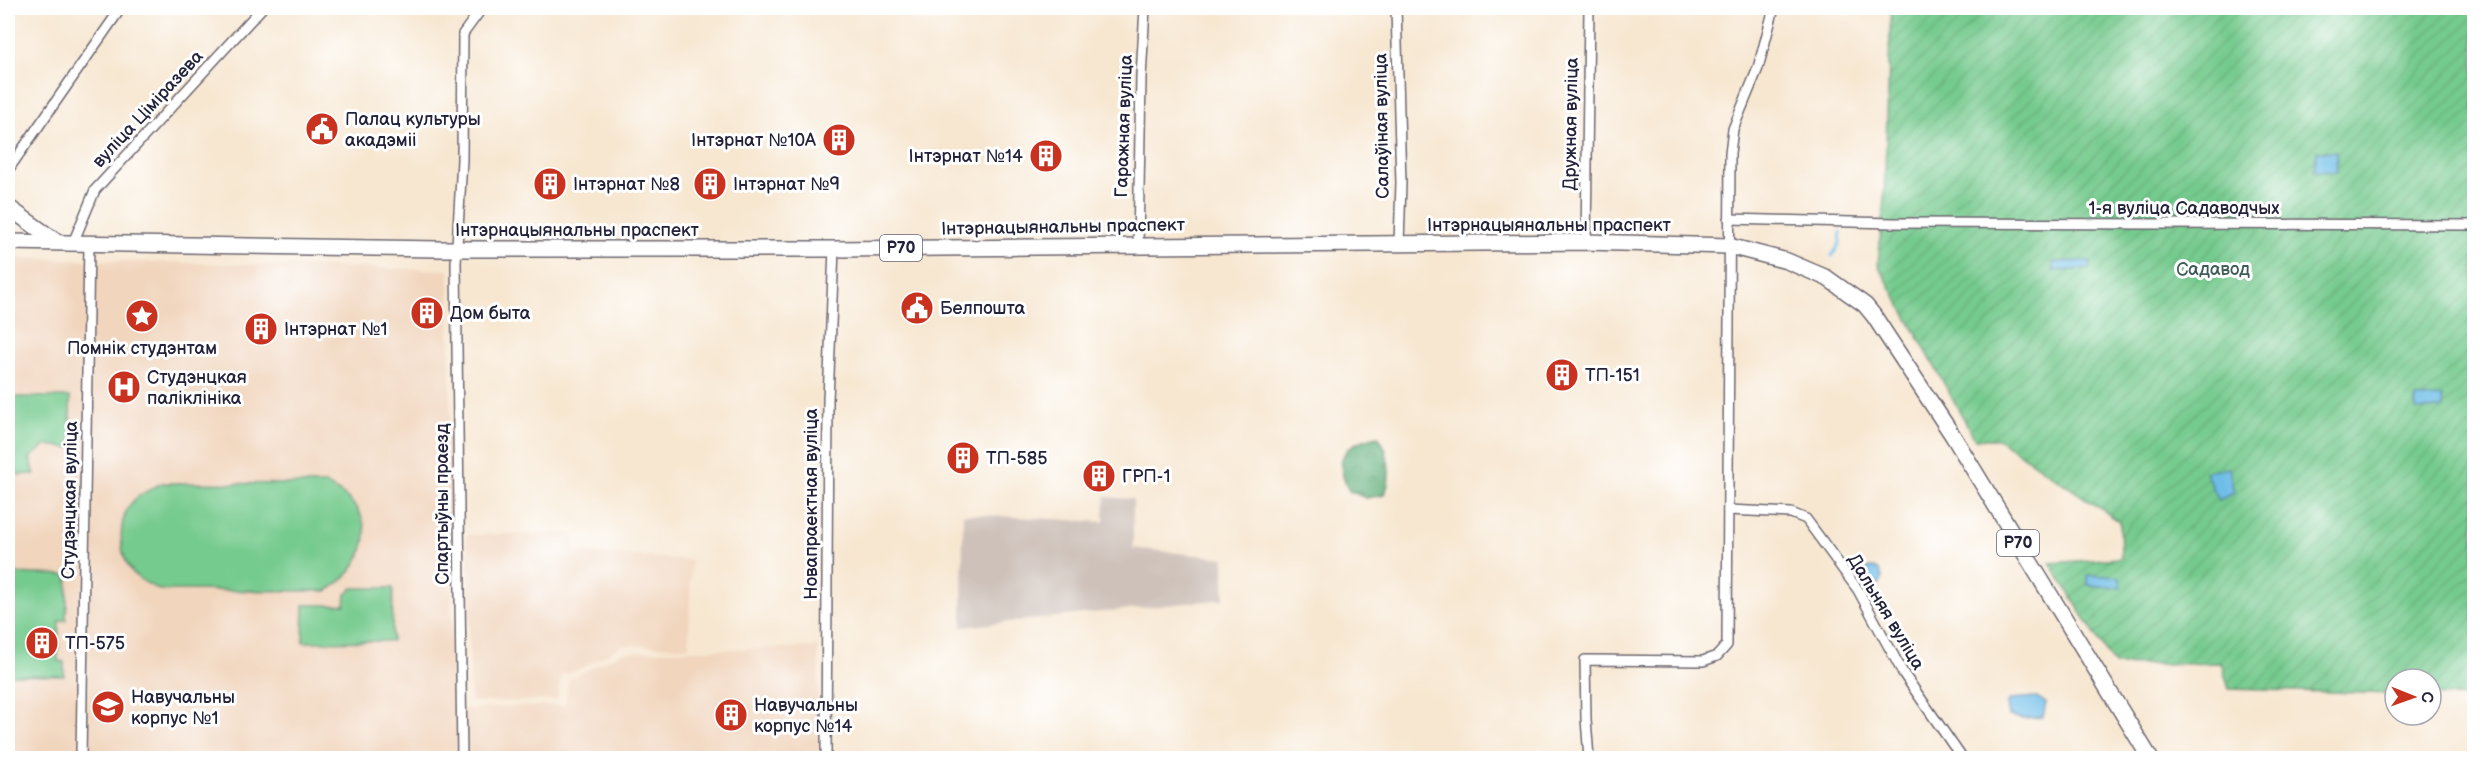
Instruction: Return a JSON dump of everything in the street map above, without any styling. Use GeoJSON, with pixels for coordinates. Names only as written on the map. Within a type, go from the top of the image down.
{"type":"FeatureCollection","features":[{"type":"Feature","properties":{"kind":"main road"},"geometry":{"type":"LineString","coordinates":[[8,207],[57,242]]}},
{"type":"Feature","properties":{"kind":"main road","name":"Р70"},"geometry":{"type":"LineString","coordinates":[[8,242],[73,243]]}},
{"type":"Feature","properties":{"kind":"main road","name":"Інтэрнацыянальны праспект"},"geometry":{"type":"LineString","coordinates":[[73,243],[457,249],[834,249],[1586,242],[1728,246]]}},
{"type":"Feature","properties":{"kind":"main road","name":"Р70"},"geometry":{"type":"LineString","coordinates":[[1728,246],[1787,261],[1827,278],[1865,305],[1884,329],[1953,436],[2150,759]]}},
{"type":"Feature","properties":{"kind":"street"},"geometry":{"type":"LineString","coordinates":[[8,170],[121,8]]}},
{"type":"Feature","properties":{"kind":"street","name":"вуліца Ціміразева"},"geometry":{"type":"LineString","coordinates":[[73,243],[95,189],[262,8]]}},
{"type":"Feature","properties":{"kind":"street","name":"Спартыўны праезд"},"geometry":{"type":"LineString","coordinates":[[462,759],[457,249],[462,160],[463,34],[466,26],[482,8]]}},
{"type":"Feature","properties":{"kind":"street","name":"Гаражная вуліца"},"geometry":{"type":"LineString","coordinates":[[1138,246],[1141,77],[1145,8]]}},
{"type":"Feature","properties":{"kind":"street","name":"Салаўіная вуліца"},"geometry":{"type":"LineString","coordinates":[[1396,8],[1401,183],[1399,244]]}},
{"type":"Feature","properties":{"kind":"street","name":"Дружная вуліца"},"geometry":{"type":"LineString","coordinates":[[1586,242],[1588,8]]}},
{"type":"Feature","properties":{"kind":"street"},"geometry":{"type":"LineString","coordinates":[[1589,759],[1585,660],[1697,662],[1717,656],[1728,639],[1728,246],[1733,129],[1758,68],[1774,8]]}},
{"type":"Feature","properties":{"kind":"street","name":"1-я вуліца Садаводчых"},"geometry":{"type":"LineString","coordinates":[[1729,219],[1893,223],[2475,225]]}},
{"type":"Feature","properties":{"kind":"street","name":"Студэнцкая вуліца"},"geometry":{"type":"LineString","coordinates":[[81,759],[89,243]]}},
{"type":"Feature","properties":{"kind":"street","name":"Новапраектная вуліца"},"geometry":{"type":"LineString","coordinates":[[826,759],[828,400],[834,249]]}},
{"type":"Feature","properties":{"kind":"street","name":"Дальняя вуліца"},"geometry":{"type":"LineString","coordinates":[[1728,510],[1791,513],[1806,519],[1858,590],[1903,674],[1962,759]]}},
{"type":"Feature","properties":{"kind":"shaded area"},"geometry":{"type":"Polygon","coordinates":[[[8,258],[449,270],[453,709],[565,705],[569,679],[623,652],[818,647],[819,758],[8,758],[8,258]]]}},
{"type":"Feature","properties":{"kind":"shaded area"},"geometry":{"type":"Polygon","coordinates":[[[1105,497],[1133,499],[1133,548],[1224,558],[1224,599],[962,627],[963,514],[1104,522],[1105,497]]]}},
{"type":"Feature","properties":{"kind":"shaded area"},"geometry":{"type":"Polygon","coordinates":[[[573,533],[575,552],[691,560],[689,647],[622,645],[577,671],[561,674],[557,700],[471,702],[467,535],[573,533]]]}},
{"type":"Feature","properties":{"kind":"green space","name":"Садавод"},"geometry":{"type":"Polygon","coordinates":[[[1891,8],[2474,8],[2474,697],[2443,696],[2443,667],[2383,667],[2383,694],[2229,689],[2221,663],[2114,665],[2050,563],[2121,558],[2120,522],[1998,439],[1975,439],[1878,265],[1884,198],[1891,8]]]}},
{"type":"Feature","properties":{"kind":"green space"},"geometry":{"type":"Polygon","coordinates":[[[8,397],[70,397],[71,448],[46,445],[30,458],[35,474],[10,475],[10,498],[8,498],[8,397]]]}},
{"type":"Feature","properties":{"kind":"green space"},"geometry":{"type":"Polygon","coordinates":[[[1378,436],[1387,456],[1389,473],[1387,488],[1384,495],[1366,498],[1349,491],[1344,479],[1342,461],[1349,448],[1366,439],[1378,436]]]}},
{"type":"Feature","properties":{"kind":"green space"},"geometry":{"type":"Polygon","coordinates":[[[162,483],[325,484],[345,496],[356,508],[363,521],[365,534],[363,547],[350,572],[327,591],[159,590],[139,578],[129,567],[125,560],[121,533],[125,515],[134,500],[162,483]]]}},
{"type":"Feature","properties":{"kind":"green space"},"geometry":{"type":"Polygon","coordinates":[[[8,573],[68,575],[66,620],[59,621],[58,661],[64,662],[64,676],[8,675],[8,573]]]}},
{"type":"Feature","properties":{"kind":"green space"},"geometry":{"type":"Polygon","coordinates":[[[353,588],[393,588],[392,641],[303,642],[304,605],[345,605],[346,594],[353,588]]]}},
{"type":"Feature","properties":{"kind":"water"},"geometry":{"type":"Polygon","coordinates":[[[2317,151],[2336,152],[2337,172],[2314,171],[2317,151]]]}},
{"type":"Feature","properties":{"kind":"water"},"geometry":{"type":"Polygon","coordinates":[[[2090,261],[2089,269],[2053,271],[2054,262],[2090,261]]]}},
{"type":"Feature","properties":{"kind":"water"},"geometry":{"type":"Polygon","coordinates":[[[2442,397],[2443,409],[2416,410],[2416,398],[2442,397]]]}},
{"type":"Feature","properties":{"kind":"water"},"geometry":{"type":"Polygon","coordinates":[[[2229,468],[2234,493],[2219,500],[2205,472],[2229,468]]]}},
{"type":"Feature","properties":{"kind":"water"},"geometry":{"type":"Polygon","coordinates":[[[1872,568],[1879,571],[1882,578],[1879,585],[1872,588],[1865,585],[1862,578],[1865,571],[1872,568]]]}},
{"type":"Feature","properties":{"kind":"water"},"geometry":{"type":"Polygon","coordinates":[[[2088,575],[2119,577],[2122,588],[2088,585],[2088,575]]]}},
{"type":"Feature","properties":{"kind":"water"},"geometry":{"type":"Polygon","coordinates":[[[2037,697],[2046,703],[2043,717],[2023,719],[2009,716],[2007,704],[2011,699],[2037,697]]]}},
{"type":"Feature","properties":{"kind":"waterway"},"geometry":{"type":"LineString","coordinates":[[1832,256],[1840,243],[1841,232]]}},
{"type":"Feature","properties":{"kind":"place","name":"Палац культуры акадэміі"},"geometry":{"type":"Point","coordinates":[322,129]}},
{"type":"Feature","properties":{"kind":"place","name":"Інтэрнат №10А"},"geometry":{"type":"Point","coordinates":[839,140]}},
{"type":"Feature","properties":{"kind":"place","name":"Інтэрнат №14"},"geometry":{"type":"Point","coordinates":[1046,156]}},
{"type":"Feature","properties":{"kind":"place","name":"Інтэрнат №8"},"geometry":{"type":"Point","coordinates":[550,184]}},
{"type":"Feature","properties":{"kind":"place","name":"Інтэрнат №9"},"geometry":{"type":"Point","coordinates":[710,184]}},
{"type":"Feature","properties":{"kind":"place","name":"Белпошта"},"geometry":{"type":"Point","coordinates":[917,308]}},
{"type":"Feature","properties":{"kind":"place","name":"Дом быта"},"geometry":{"type":"Point","coordinates":[427,313]}},
{"type":"Feature","properties":{"kind":"place","name":"Помнік студэнтам"},"geometry":{"type":"Point","coordinates":[142,316]}},
{"type":"Feature","properties":{"kind":"place","name":"Інтэрнат №1"},"geometry":{"type":"Point","coordinates":[261,329]}},
{"type":"Feature","properties":{"kind":"place","name":"ТП-151"},"geometry":{"type":"Point","coordinates":[1562,375]}},
{"type":"Feature","properties":{"kind":"place","name":"Студэнцкая паліклініка"},"geometry":{"type":"Point","coordinates":[124,387]}},
{"type":"Feature","properties":{"kind":"place","name":"ТП-585"},"geometry":{"type":"Point","coordinates":[963,458]}},
{"type":"Feature","properties":{"kind":"place","name":"ГРП-1"},"geometry":{"type":"Point","coordinates":[1099,476]}},
{"type":"Feature","properties":{"kind":"place","name":"ТП-575"},"geometry":{"type":"Point","coordinates":[42,643]}},
{"type":"Feature","properties":{"kind":"place","name":"Навучальны корпус №1"},"geometry":{"type":"Point","coordinates":[108,707]}},
{"type":"Feature","properties":{"kind":"place","name":"Навучальны корпус №14"},"geometry":{"type":"Point","coordinates":[731,715]}}]}
